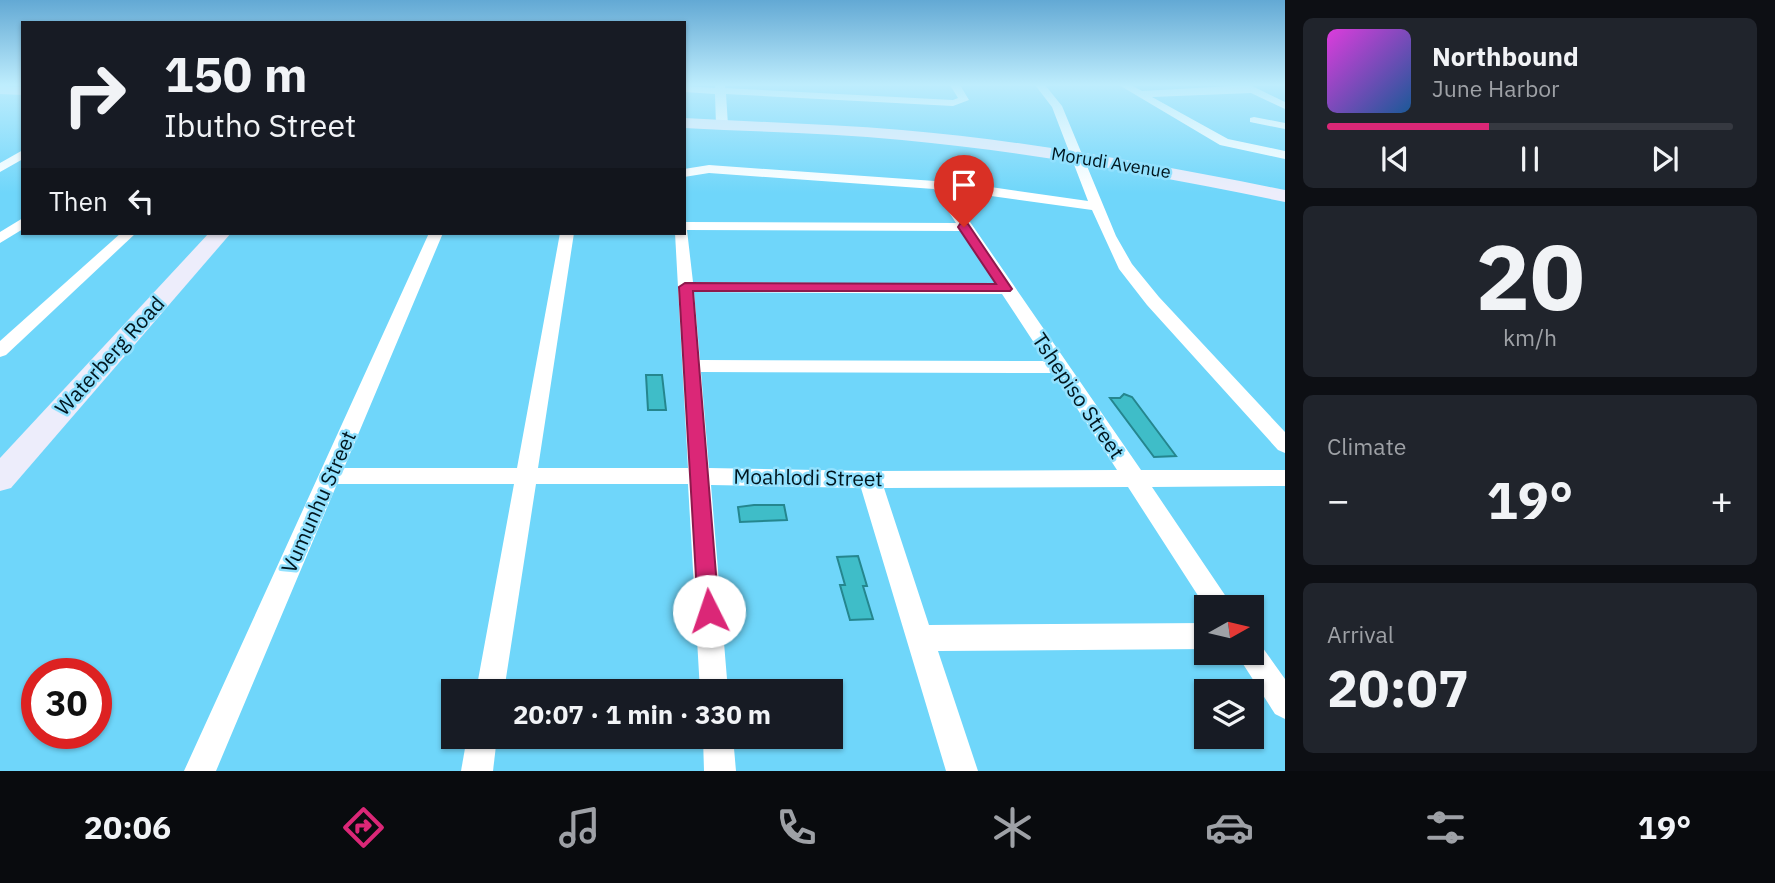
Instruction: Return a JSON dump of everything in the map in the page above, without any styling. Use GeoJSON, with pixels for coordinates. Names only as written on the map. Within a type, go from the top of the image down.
{"type":"FeatureCollection","features":[{"type":"Feature","properties":{"kind":"street"},"geometry":{"type":"LineString","coordinates":[[722,121],[722,125]]}},
{"type":"Feature","properties":{"kind":"street"},"geometry":{"type":"LineString","coordinates":[[1063,121],[1116,250],[1137,283],[1285,445]]}},
{"type":"Feature","properties":{"kind":"street"},"geometry":{"type":"LineString","coordinates":[[1188,121],[1224,142],[1285,155]]}},
{"type":"Feature","properties":{"kind":"street"},"geometry":{"type":"LineString","coordinates":[[1259,121],[1285,126]]}},
{"type":"Feature","properties":{"kind":"street","name":"Morudi Avenue"},"geometry":{"type":"LineString","coordinates":[[686,124],[893,135],[1078,156],[1285,196]]}},
{"type":"Feature","properties":{"kind":"street"},"geometry":{"type":"LineString","coordinates":[[0,168],[21,155]]}},
{"type":"Feature","properties":{"kind":"street"},"geometry":{"type":"LineString","coordinates":[[686,173],[709,169],[938,185],[1098,206]]}},
{"type":"Feature","properties":{"kind":"street","name":"Tshepiso Street"},"geometry":{"type":"LineString","coordinates":[[938,185],[1212,595]]}},
{"type":"Feature","properties":{"kind":"street"},"geometry":{"type":"LineString","coordinates":[[0,239],[21,223]]}},
{"type":"Feature","properties":{"kind":"street"},"geometry":{"type":"LineString","coordinates":[[686,226],[964,227]]}},
{"type":"Feature","properties":{"kind":"street"},"geometry":{"type":"LineString","coordinates":[[0,351],[127,235]]}},
{"type":"Feature","properties":{"kind":"street","name":"Waterberg Road"},"geometry":{"type":"LineString","coordinates":[[0,479],[218,235]]}},
{"type":"Feature","properties":{"kind":"street","name":"Vumunhu Street"},"geometry":{"type":"LineString","coordinates":[[200,771],[435,235]]}},
{"type":"Feature","properties":{"kind":"street"},"geometry":{"type":"LineString","coordinates":[[492,679],[567,235]]}},
{"type":"Feature","properties":{"kind":"street"},"geometry":{"type":"LineString","coordinates":[[682,235],[713,679]]}},
{"type":"Feature","properties":{"kind":"street"},"geometry":{"type":"LineString","coordinates":[[685,287],[1005,289]]}},
{"type":"Feature","properties":{"kind":"street"},"geometry":{"type":"LineString","coordinates":[[691,366],[1059,367]]}},
{"type":"Feature","properties":{"kind":"street","name":"Moahlodi Street"},"geometry":{"type":"LineString","coordinates":[[331,476],[699,476],[870,480],[1285,478]]}},
{"type":"Feature","properties":{"kind":"street"},"geometry":{"type":"LineString","coordinates":[[870,480],[962,771]]}},
{"type":"Feature","properties":{"kind":"street"},"geometry":{"type":"LineString","coordinates":[[922,638],[1194,636]]}},
{"type":"Feature","properties":{"kind":"street"},"geometry":{"type":"LineString","coordinates":[[1258,665],[1285,704]]}},
{"type":"Feature","properties":{"kind":"street"},"geometry":{"type":"LineString","coordinates":[[477,771],[480,749]]}},
{"type":"Feature","properties":{"kind":"street"},"geometry":{"type":"LineString","coordinates":[[719,749],[720,771]]}},
{"type":"Feature","properties":{"kind":"building"},"geometry":{"type":"Polygon","coordinates":[[[646,375],[662,375],[666,410],[648,410],[646,375]]]}},
{"type":"Feature","properties":{"kind":"building"},"geometry":{"type":"Polygon","coordinates":[[[1124,394],[1132,397],[1176,456],[1154,457],[1110,398],[1120,398],[1124,394]]]}},
{"type":"Feature","properties":{"kind":"building"},"geometry":{"type":"Polygon","coordinates":[[[784,505],[787,520],[740,522],[738,507],[784,505]]]}},
{"type":"Feature","properties":{"kind":"building"},"geometry":{"type":"Polygon","coordinates":[[[858,556],[873,619],[850,620],[840,585],[845,585],[837,557],[858,556]]]}},
{"type":"Feature","properties":{"kind":"route"},"geometry":{"type":"LineString","coordinates":[[709,611],[685,287],[1005,289],[964,227]]}}]}
